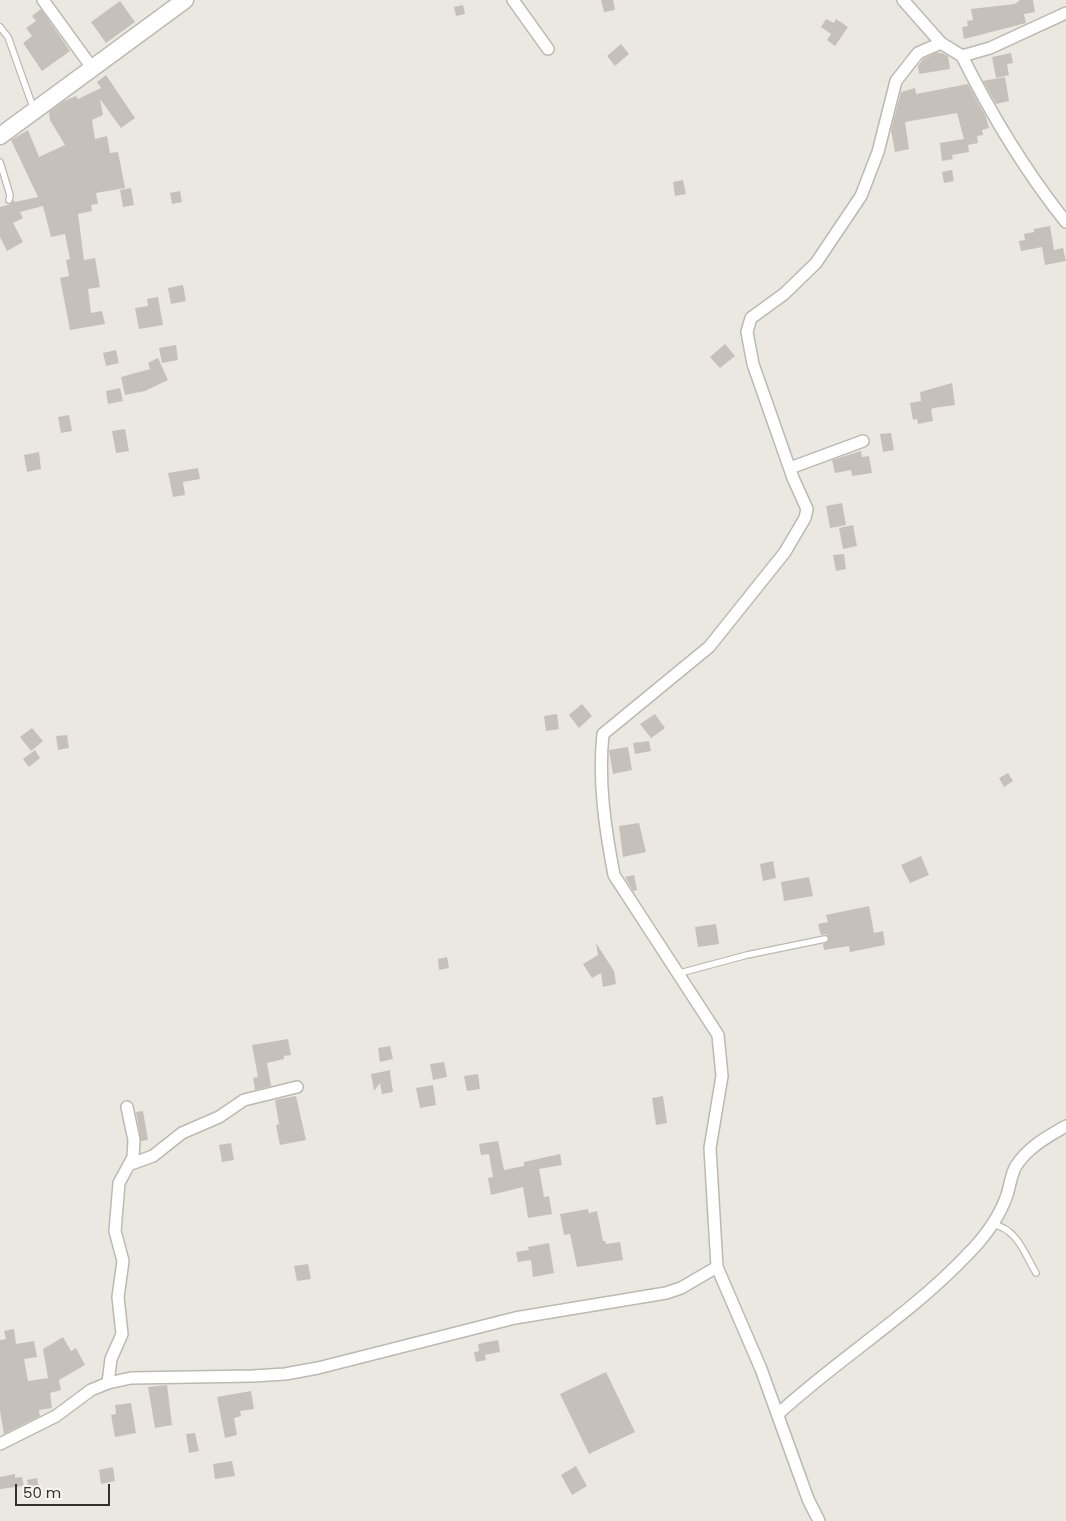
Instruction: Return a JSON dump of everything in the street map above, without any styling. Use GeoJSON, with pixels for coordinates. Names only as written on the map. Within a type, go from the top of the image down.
{"type":"FeatureCollection","features":[{"type":"Feature","properties":{"kind":"street"},"geometry":{"type":"LineString","coordinates":[[43,0],[93,68]]}},
{"type":"Feature","properties":{"kind":"street"},"geometry":{"type":"LineString","coordinates":[[0,136],[185,0]]}},
{"type":"Feature","properties":{"kind":"street"},"geometry":{"type":"LineString","coordinates":[[513,0],[548,50]]}},
{"type":"Feature","properties":{"kind":"street"},"geometry":{"type":"LineString","coordinates":[[902,0],[941,43],[962,56],[985,102],[1044,195],[1066,222]]}},
{"type":"Feature","properties":{"kind":"street"},"geometry":{"type":"LineString","coordinates":[[962,56],[990,48],[1066,13]]}},
{"type":"Feature","properties":{"kind":"street"},"geometry":{"type":"LineString","coordinates":[[819,1521],[808,1499],[778,1414],[717,1267],[710,1148],[722,1076],[721,1050],[718,1035],[680,973],[630,902],[614,875],[601,780],[603,734],[709,647],[785,552],[805,518],[806,509],[753,364],[747,332],[751,318],[784,294],[816,263],[861,196],[878,152],[896,81],[918,53],[941,43]]}},
{"type":"Feature","properties":{"kind":"street"},"geometry":{"type":"LineString","coordinates":[[790,468],[863,441]]}},
{"type":"Feature","properties":{"kind":"street"},"geometry":{"type":"LineString","coordinates":[[131,1164],[153,1156],[182,1133],[219,1117],[244,1100],[296,1087]]}},
{"type":"Feature","properties":{"kind":"street"},"geometry":{"type":"LineString","coordinates":[[108,1383],[111,1359],[122,1334],[118,1298],[123,1261],[115,1231],[119,1183],[134,1157],[134,1140],[127,1107]]}},
{"type":"Feature","properties":{"kind":"street"},"geometry":{"type":"LineString","coordinates":[[778,1414],[813,1382],[916,1304],[968,1254],[993,1224],[1007,1196],[1016,1167],[1034,1146],[1066,1126]]}},
{"type":"Feature","properties":{"kind":"street"},"geometry":{"type":"LineString","coordinates":[[0,1444],[56,1416],[91,1390],[108,1383],[131,1378],[285,1374],[318,1368],[515,1318],[666,1293],[681,1288],[717,1267]]}},
{"type":"Feature","properties":{"kind":"lane"},"geometry":{"type":"LineString","coordinates":[[0,26],[8,37],[34,112]]}},
{"type":"Feature","properties":{"kind":"lane"},"geometry":{"type":"LineString","coordinates":[[0,162],[10,200]]}},
{"type":"Feature","properties":{"kind":"lane"},"geometry":{"type":"LineString","coordinates":[[680,973],[825,939]]}},
{"type":"Feature","properties":{"kind":"lane"},"geometry":{"type":"LineString","coordinates":[[993,1224],[1006,1227],[1013,1234],[1036,1273]]}},
{"type":"Feature","properties":{"kind":"building"},"geometry":{"type":"Polygon","coordinates":[[[601,0],[613,0],[615,10],[604,12],[601,0]]]}},
{"type":"Feature","properties":{"kind":"building"},"geometry":{"type":"Polygon","coordinates":[[[1020,0],[1033,0],[1035,12],[1024,14],[1026,23],[964,39],[962,27],[968,26],[967,21],[973,20],[971,9],[1015,4],[1020,0]]]}},
{"type":"Feature","properties":{"kind":"building"},"geometry":{"type":"Polygon","coordinates":[[[120,1],[135,22],[106,43],[91,22],[120,1]]]}},
{"type":"Feature","properties":{"kind":"building"},"geometry":{"type":"Polygon","coordinates":[[[463,5],[465,14],[456,16],[454,7],[463,5]]]}},
{"type":"Feature","properties":{"kind":"building"},"geometry":{"type":"Polygon","coordinates":[[[41,9],[70,51],[42,71],[23,43],[32,36],[26,28],[36,21],[32,16],[41,9]]]}},
{"type":"Feature","properties":{"kind":"building"},"geometry":{"type":"Polygon","coordinates":[[[826,19],[834,23],[836,19],[848,27],[835,46],[827,40],[831,34],[821,27],[826,19]]]}},
{"type":"Feature","properties":{"kind":"building"},"geometry":{"type":"Polygon","coordinates":[[[621,44],[629,54],[615,66],[607,56],[621,44]]]}},
{"type":"Feature","properties":{"kind":"building"},"geometry":{"type":"Polygon","coordinates":[[[936,53],[948,56],[950,69],[919,74],[918,66],[923,59],[936,53]]]}},
{"type":"Feature","properties":{"kind":"building"},"geometry":{"type":"Polygon","coordinates":[[[1011,53],[1013,63],[1007,64],[1009,75],[996,78],[992,57],[1011,53]]]}},
{"type":"Feature","properties":{"kind":"building"},"geometry":{"type":"Polygon","coordinates":[[[106,75],[135,118],[121,128],[100,99],[103,115],[92,120],[95,139],[107,136],[110,153],[118,152],[125,188],[96,193],[98,204],[91,205],[92,211],[78,214],[84,260],[95,258],[100,287],[88,289],[91,313],[102,311],[105,324],[70,330],[60,278],[69,276],[66,260],[70,259],[65,234],[51,237],[43,206],[20,212],[23,218],[13,223],[23,242],[7,251],[0,237],[0,207],[11,204],[14,200],[15,202],[38,197],[11,140],[28,130],[39,157],[65,145],[50,120],[49,112],[64,101],[76,96],[78,99],[101,88],[97,82],[106,75]]]}},
{"type":"Feature","properties":{"kind":"building"},"geometry":{"type":"Polygon","coordinates":[[[1005,77],[1009,101],[996,104],[983,81],[1005,77]]]}},
{"type":"Feature","properties":{"kind":"building"},"geometry":{"type":"Polygon","coordinates":[[[968,84],[986,117],[989,128],[982,130],[983,135],[977,136],[978,143],[968,145],[969,152],[952,155],[953,159],[942,161],[940,143],[964,139],[957,113],[905,122],[909,149],[895,152],[891,130],[901,92],[915,88],[916,94],[968,84]]]}},
{"type":"Feature","properties":{"kind":"building"},"geometry":{"type":"Polygon","coordinates":[[[952,170],[954,181],[944,183],[942,172],[952,170]]]}},
{"type":"Feature","properties":{"kind":"building"},"geometry":{"type":"Polygon","coordinates":[[[683,180],[686,194],[675,196],[673,182],[683,180]]]}},
{"type":"Feature","properties":{"kind":"building"},"geometry":{"type":"Polygon","coordinates":[[[131,188],[134,205],[123,207],[120,190],[131,188]]]}},
{"type":"Feature","properties":{"kind":"building"},"geometry":{"type":"Polygon","coordinates":[[[180,191],[182,202],[172,204],[170,193],[180,191]]]}},
{"type":"Feature","properties":{"kind":"building"},"geometry":{"type":"Polygon","coordinates":[[[1050,226],[1054,250],[1063,248],[1066,261],[1045,265],[1042,247],[1021,251],[1019,241],[1025,240],[1024,234],[1034,232],[1034,229],[1050,226]]]}},
{"type":"Feature","properties":{"kind":"building"},"geometry":{"type":"Polygon","coordinates":[[[183,285],[186,301],[171,304],[168,288],[183,285]]]}},
{"type":"Feature","properties":{"kind":"building"},"geometry":{"type":"Polygon","coordinates":[[[158,297],[163,325],[139,329],[135,308],[148,306],[147,299],[158,297]]]}},
{"type":"Feature","properties":{"kind":"building"},"geometry":{"type":"Polygon","coordinates":[[[725,344],[735,356],[720,368],[710,357],[725,344]]]}},
{"type":"Feature","properties":{"kind":"building"},"geometry":{"type":"Polygon","coordinates":[[[176,345],[178,360],[162,363],[159,348],[176,345]]]}},
{"type":"Feature","properties":{"kind":"building"},"geometry":{"type":"Polygon","coordinates":[[[116,350],[119,363],[106,366],[103,353],[116,350]]]}},
{"type":"Feature","properties":{"kind":"building"},"geometry":{"type":"Polygon","coordinates":[[[158,358],[168,380],[145,391],[125,395],[121,377],[150,369],[148,363],[158,358]]]}},
{"type":"Feature","properties":{"kind":"building"},"geometry":{"type":"Polygon","coordinates":[[[952,383],[955,405],[933,408],[931,410],[933,421],[918,424],[917,419],[913,420],[910,403],[921,401],[920,392],[952,383]]]}},
{"type":"Feature","properties":{"kind":"building"},"geometry":{"type":"Polygon","coordinates":[[[120,388],[123,401],[108,404],[106,391],[120,388]]]}},
{"type":"Feature","properties":{"kind":"building"},"geometry":{"type":"Polygon","coordinates":[[[69,415],[72,431],[61,433],[58,417],[69,415]]]}},
{"type":"Feature","properties":{"kind":"building"},"geometry":{"type":"Polygon","coordinates":[[[125,429],[129,451],[116,453],[112,431],[125,429]]]}},
{"type":"Feature","properties":{"kind":"building"},"geometry":{"type":"Polygon","coordinates":[[[891,433],[894,450],[883,452],[880,434],[891,433]]]}},
{"type":"Feature","properties":{"kind":"building"},"geometry":{"type":"Polygon","coordinates":[[[861,451],[862,457],[869,456],[872,473],[852,476],[851,470],[835,473],[832,460],[861,451]]]}},
{"type":"Feature","properties":{"kind":"building"},"geometry":{"type":"Polygon","coordinates":[[[39,452],[41,469],[27,472],[24,455],[39,452]]]}},
{"type":"Feature","properties":{"kind":"building"},"geometry":{"type":"Polygon","coordinates":[[[198,468],[200,479],[183,482],[185,495],[173,497],[168,473],[198,468]]]}},
{"type":"Feature","properties":{"kind":"building"},"geometry":{"type":"Polygon","coordinates":[[[842,503],[846,525],[830,528],[826,506],[842,503]]]}},
{"type":"Feature","properties":{"kind":"building"},"geometry":{"type":"Polygon","coordinates":[[[853,525],[857,546],[843,549],[839,528],[853,525]]]}},
{"type":"Feature","properties":{"kind":"building"},"geometry":{"type":"Polygon","coordinates":[[[844,554],[846,569],[836,571],[833,555],[844,554]]]}},
{"type":"Feature","properties":{"kind":"building"},"geometry":{"type":"Polygon","coordinates":[[[582,704],[592,716],[579,728],[569,715],[582,704]]]}},
{"type":"Feature","properties":{"kind":"building"},"geometry":{"type":"Polygon","coordinates":[[[557,714],[559,729],[546,731],[544,716],[557,714]]]}},
{"type":"Feature","properties":{"kind":"building"},"geometry":{"type":"Polygon","coordinates":[[[655,714],[665,728],[651,738],[640,724],[655,714]]]}},
{"type":"Feature","properties":{"kind":"building"},"geometry":{"type":"Polygon","coordinates":[[[32,728],[43,741],[31,751],[20,737],[32,728]]]}},
{"type":"Feature","properties":{"kind":"building"},"geometry":{"type":"Polygon","coordinates":[[[67,735],[69,748],[58,750],[56,736],[67,735]]]}},
{"type":"Feature","properties":{"kind":"building"},"geometry":{"type":"Polygon","coordinates":[[[649,741],[651,751],[635,754],[633,743],[649,741]]]}},
{"type":"Feature","properties":{"kind":"building"},"geometry":{"type":"Polygon","coordinates":[[[628,747],[632,770],[613,774],[609,750],[628,747]]]}},
{"type":"Feature","properties":{"kind":"building"},"geometry":{"type":"Polygon","coordinates":[[[35,750],[40,758],[29,767],[23,759],[35,750]]]}},
{"type":"Feature","properties":{"kind":"building"},"geometry":{"type":"Polygon","coordinates":[[[1008,773],[1013,781],[1004,787],[999,778],[1008,773]]]}},
{"type":"Feature","properties":{"kind":"building"},"geometry":{"type":"Polygon","coordinates":[[[639,823],[646,852],[623,857],[619,826],[639,823]]]}},
{"type":"Feature","properties":{"kind":"building"},"geometry":{"type":"Polygon","coordinates":[[[921,856],[929,875],[910,883],[901,865],[921,856]]]}},
{"type":"Feature","properties":{"kind":"building"},"geometry":{"type":"Polygon","coordinates":[[[773,861],[776,878],[763,881],[760,864],[773,861]]]}},
{"type":"Feature","properties":{"kind":"building"},"geometry":{"type":"Polygon","coordinates":[[[634,875],[637,890],[633,891],[625,877],[634,875]]]}},
{"type":"Feature","properties":{"kind":"building"},"geometry":{"type":"Polygon","coordinates":[[[809,877],[813,896],[784,901],[781,882],[809,877]]]}},
{"type":"Feature","properties":{"kind":"building"},"geometry":{"type":"Polygon","coordinates":[[[869,906],[874,933],[883,931],[885,945],[850,952],[849,946],[824,950],[823,944],[828,942],[829,938],[826,934],[821,935],[818,924],[828,922],[826,915],[869,906]]]}},
{"type":"Feature","properties":{"kind":"building"},"geometry":{"type":"Polygon","coordinates":[[[716,924],[719,944],[698,947],[695,927],[716,924]]]}},
{"type":"Feature","properties":{"kind":"building"},"geometry":{"type":"Polygon","coordinates":[[[596,943],[614,971],[616,984],[603,987],[601,973],[592,978],[583,964],[598,955],[596,943]]]}},
{"type":"Feature","properties":{"kind":"building"},"geometry":{"type":"Polygon","coordinates":[[[447,957],[449,968],[439,970],[438,959],[447,957]]]}},
{"type":"Feature","properties":{"kind":"building"},"geometry":{"type":"Polygon","coordinates":[[[288,1039],[291,1055],[284,1056],[284,1059],[267,1063],[271,1086],[255,1090],[253,1078],[258,1077],[252,1045],[288,1039]]]}},
{"type":"Feature","properties":{"kind":"building"},"geometry":{"type":"Polygon","coordinates":[[[390,1046],[393,1059],[380,1062],[378,1048],[390,1046]]]}},
{"type":"Feature","properties":{"kind":"building"},"geometry":{"type":"Polygon","coordinates":[[[444,1062],[447,1077],[433,1080],[430,1064],[444,1062]]]}},
{"type":"Feature","properties":{"kind":"building"},"geometry":{"type":"Polygon","coordinates":[[[391,1070],[393,1092],[382,1094],[380,1083],[374,1091],[371,1074],[391,1070]]]}},
{"type":"Feature","properties":{"kind":"building"},"geometry":{"type":"Polygon","coordinates":[[[478,1074],[480,1089],[467,1091],[464,1076],[478,1074]]]}},
{"type":"Feature","properties":{"kind":"building"},"geometry":{"type":"Polygon","coordinates":[[[433,1085],[436,1105],[420,1108],[416,1088],[433,1085]]]}},
{"type":"Feature","properties":{"kind":"building"},"geometry":{"type":"Polygon","coordinates":[[[296,1096],[306,1140],[280,1145],[276,1125],[279,1124],[275,1100],[296,1096]]]}},
{"type":"Feature","properties":{"kind":"building"},"geometry":{"type":"Polygon","coordinates":[[[663,1096],[667,1123],[656,1125],[652,1098],[663,1096]]]}},
{"type":"Feature","properties":{"kind":"building"},"geometry":{"type":"Polygon","coordinates":[[[143,1111],[148,1140],[141,1141],[136,1112],[143,1111]]]}},
{"type":"Feature","properties":{"kind":"building"},"geometry":{"type":"Polygon","coordinates":[[[498,1141],[504,1170],[524,1166],[524,1162],[560,1154],[562,1165],[539,1169],[544,1197],[549,1196],[552,1214],[528,1218],[523,1187],[491,1195],[488,1178],[493,1177],[489,1154],[481,1155],[479,1144],[498,1141]]]}},
{"type":"Feature","properties":{"kind":"building"},"geometry":{"type":"Polygon","coordinates":[[[231,1143],[234,1160],[222,1162],[219,1145],[231,1143]]]}},
{"type":"Feature","properties":{"kind":"building"},"geometry":{"type":"Polygon","coordinates":[[[588,1209],[589,1213],[597,1211],[603,1241],[606,1244],[620,1242],[623,1260],[577,1267],[570,1234],[564,1235],[560,1214],[588,1209]]]}},
{"type":"Feature","properties":{"kind":"building"},"geometry":{"type":"Polygon","coordinates":[[[549,1243],[554,1273],[533,1277],[531,1260],[518,1262],[516,1252],[529,1250],[528,1247],[549,1243]]]}},
{"type":"Feature","properties":{"kind":"building"},"geometry":{"type":"Polygon","coordinates":[[[308,1264],[311,1279],[297,1281],[294,1266],[308,1264]]]}},
{"type":"Feature","properties":{"kind":"building"},"geometry":{"type":"Polygon","coordinates":[[[14,1329],[16,1344],[34,1341],[37,1357],[24,1359],[28,1381],[48,1378],[43,1349],[63,1337],[71,1351],[76,1348],[85,1365],[59,1380],[61,1390],[50,1393],[52,1408],[39,1410],[40,1416],[4,1434],[0,1411],[0,1340],[6,1339],[4,1331],[14,1329]]]}},
{"type":"Feature","properties":{"kind":"building"},"geometry":{"type":"Polygon","coordinates":[[[498,1340],[500,1352],[485,1355],[486,1360],[476,1362],[474,1352],[479,1351],[478,1344],[498,1340]]]}},
{"type":"Feature","properties":{"kind":"building"},"geometry":{"type":"Polygon","coordinates":[[[606,1372],[635,1432],[589,1454],[560,1394],[606,1372]]]}},
{"type":"Feature","properties":{"kind":"building"},"geometry":{"type":"Polygon","coordinates":[[[167,1385],[172,1425],[155,1428],[148,1387],[167,1385]]]}},
{"type":"Feature","properties":{"kind":"building"},"geometry":{"type":"Polygon","coordinates":[[[251,1391],[254,1409],[240,1411],[241,1416],[234,1418],[237,1435],[225,1438],[217,1397],[251,1391]]]}},
{"type":"Feature","properties":{"kind":"building"},"geometry":{"type":"Polygon","coordinates":[[[131,1403],[136,1433],[115,1437],[111,1415],[116,1414],[115,1405],[131,1403]]]}},
{"type":"Feature","properties":{"kind":"building"},"geometry":{"type":"Polygon","coordinates":[[[195,1433],[199,1451],[189,1453],[186,1434],[195,1433]]]}},
{"type":"Feature","properties":{"kind":"building"},"geometry":{"type":"Polygon","coordinates":[[[232,1461],[235,1476],[215,1479],[213,1464],[232,1461]]]}},
{"type":"Feature","properties":{"kind":"building"},"geometry":{"type":"Polygon","coordinates":[[[576,1466],[587,1486],[572,1495],[561,1475],[576,1466]]]}},
{"type":"Feature","properties":{"kind":"building"},"geometry":{"type":"Polygon","coordinates":[[[113,1467],[115,1481],[101,1484],[99,1470],[113,1467]]]}},
{"type":"Feature","properties":{"kind":"building"},"geometry":{"type":"Polygon","coordinates":[[[15,1474],[15,1478],[22,1477],[24,1486],[0,1489],[0,1477],[15,1474]]]}},
{"type":"Feature","properties":{"kind":"building"},"geometry":{"type":"Polygon","coordinates":[[[37,1478],[39,1488],[29,1490],[27,1480],[37,1478]]]}}]}
